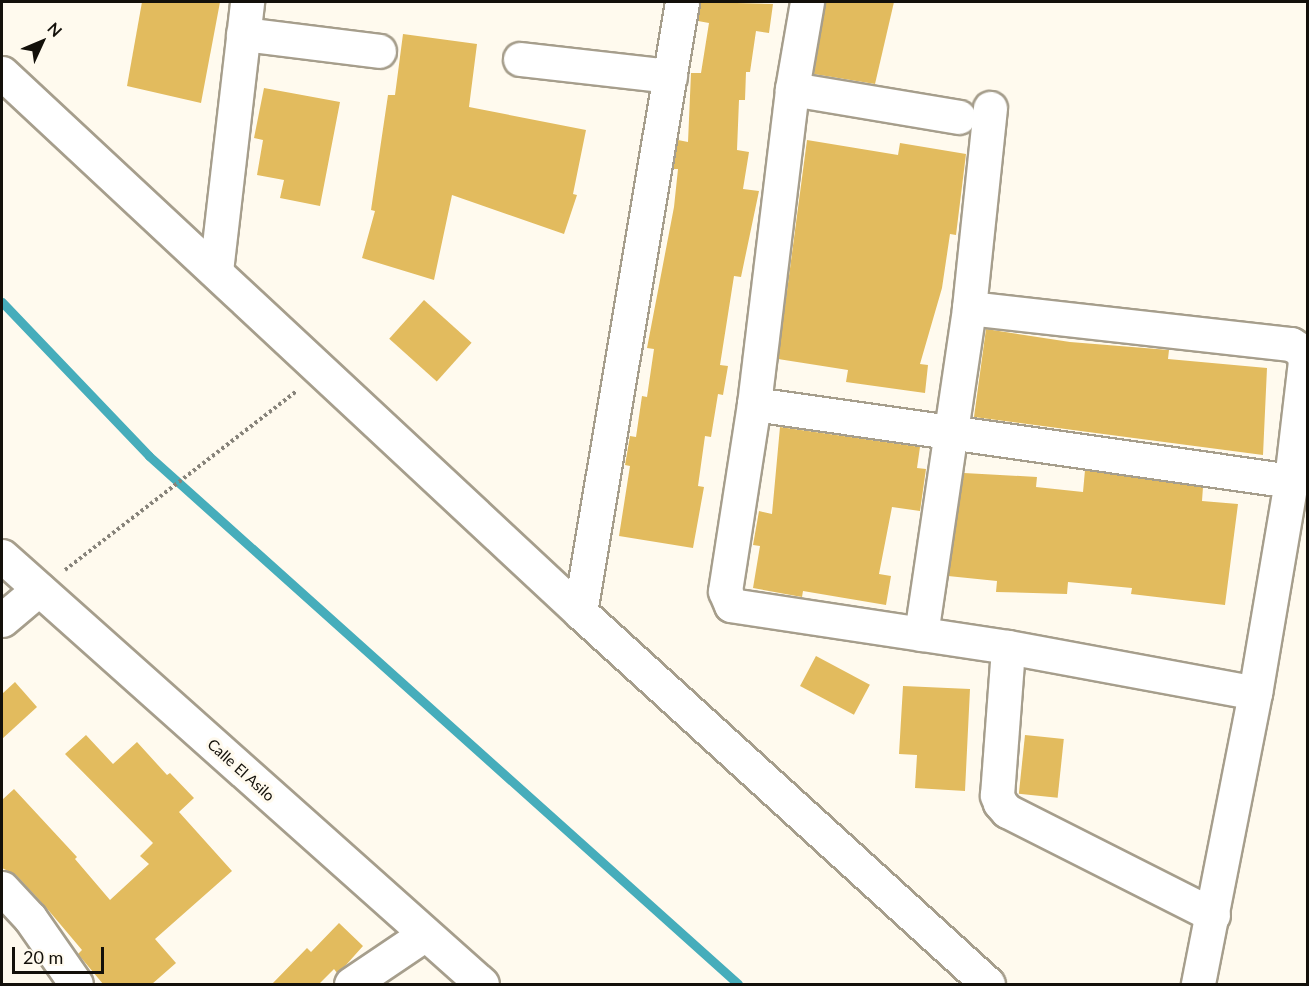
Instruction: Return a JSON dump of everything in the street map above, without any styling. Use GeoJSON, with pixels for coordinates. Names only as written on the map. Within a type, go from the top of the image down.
{"type":"FeatureCollection","features":[{"type":"Feature","properties":{"kind":"street"},"geometry":{"type":"LineString","coordinates":[[216,272],[247,2]]}},
{"type":"Feature","properties":{"kind":"street"},"geometry":{"type":"LineString","coordinates":[[580,612],[682,2]]}},
{"type":"Feature","properties":{"kind":"street"},"geometry":{"type":"LineString","coordinates":[[807,2],[792,89],[754,404],[725,598],[731,605],[1008,647],[1255,693]]}},
{"type":"Feature","properties":{"kind":"street"},"geometry":{"type":"LineString","coordinates":[[243,34],[379,51]]}},
{"type":"Feature","properties":{"kind":"street"},"geometry":{"type":"LineString","coordinates":[[520,58],[670,76]]}},
{"type":"Feature","properties":{"kind":"street"},"geometry":{"type":"LineString","coordinates":[[2,73],[580,612],[988,984]]}},
{"type":"Feature","properties":{"kind":"street"},"geometry":{"type":"LineString","coordinates":[[792,89],[959,117]]}},
{"type":"Feature","properties":{"kind":"street"},"geometry":{"type":"LineString","coordinates":[[921,634],[969,308],[990,108]]}},
{"type":"Feature","properties":{"kind":"street"},"geometry":{"type":"LineString","coordinates":[[969,308],[1291,345],[1302,351],[1305,361],[1291,481],[1255,693],[1198,984]]}},
{"type":"Feature","properties":{"kind":"street"},"geometry":{"type":"LineString","coordinates":[[754,404],[1291,481]]}},
{"type":"Feature","properties":{"kind":"street","name":"Calle El Asilo"},"geometry":{"type":"LineString","coordinates":[[2,556],[482,984]]}},
{"type":"Feature","properties":{"kind":"street"},"geometry":{"type":"LineString","coordinates":[[2,620],[39,589]]}},
{"type":"Feature","properties":{"kind":"street"},"geometry":{"type":"LineString","coordinates":[[1008,647],[997,795],[1000,803],[1007,811],[1213,915]]}},
{"type":"Feature","properties":{"kind":"street"},"geometry":{"type":"LineString","coordinates":[[2,888],[30,918],[76,984]]}},
{"type":"Feature","properties":{"kind":"street"},"geometry":{"type":"LineString","coordinates":[[351,984],[425,934]]}},
{"type":"Feature","properties":{"kind":"path"},"geometry":{"type":"LineString","coordinates":[[39,589],[323,370]]}},
{"type":"Feature","properties":{"kind":"building"},"geometry":{"type":"Polygon","coordinates":[[[142,2],[220,2],[201,103],[127,86],[142,2]]]}},
{"type":"Feature","properties":{"kind":"building"},"geometry":{"type":"Polygon","coordinates":[[[700,2],[773,4],[769,33],[756,31],[750,72],[746,72],[745,100],[739,100],[737,150],[749,152],[743,189],[759,191],[741,277],[734,276],[720,365],[728,366],[723,395],[718,394],[711,437],[705,436],[698,486],[704,487],[693,548],[619,536],[630,466],[625,465],[630,436],[636,437],[642,396],[647,397],[654,349],[647,348],[674,207],[678,169],[673,169],[678,140],[688,142],[691,73],[701,73],[709,23],[698,21],[700,2]]]}},
{"type":"Feature","properties":{"kind":"building"},"geometry":{"type":"Polygon","coordinates":[[[826,2],[894,2],[875,84],[814,74],[826,2]]]}},
{"type":"Feature","properties":{"kind":"building"},"geometry":{"type":"Polygon","coordinates":[[[403,34],[477,44],[469,107],[586,130],[573,194],[577,195],[564,234],[452,195],[434,280],[362,258],[375,211],[371,210],[388,95],[395,95],[403,34]]]}},
{"type":"Feature","properties":{"kind":"building"},"geometry":{"type":"Polygon","coordinates":[[[264,88],[340,102],[320,206],[280,198],[284,180],[257,175],[263,140],[254,138],[264,88]]]}},
{"type":"Feature","properties":{"kind":"building"},"geometry":{"type":"Polygon","coordinates":[[[807,140],[898,155],[900,143],[966,154],[956,235],[950,234],[942,288],[920,364],[928,365],[925,393],[846,382],[848,370],[778,359],[807,140]]]}},
{"type":"Feature","properties":{"kind":"building"},"geometry":{"type":"Polygon","coordinates":[[[424,300],[472,343],[437,381],[389,339],[424,300]]]}},
{"type":"Feature","properties":{"kind":"building"},"geometry":{"type":"Polygon","coordinates":[[[986,329],[1070,342],[1169,350],[1168,359],[1267,368],[1263,455],[974,417],[986,329]]]}},
{"type":"Feature","properties":{"kind":"building"},"geometry":{"type":"Polygon","coordinates":[[[780,427],[920,447],[917,468],[926,469],[920,511],[892,507],[879,574],[891,576],[886,605],[803,591],[802,597],[753,588],[760,546],[753,545],[759,511],[772,514],[780,427]]]}},
{"type":"Feature","properties":{"kind":"building"},"geometry":{"type":"Polygon","coordinates":[[[1085,470],[1203,487],[1202,501],[1238,504],[1225,605],[1131,594],[1132,588],[1068,582],[1067,594],[996,592],[997,581],[948,576],[964,473],[1037,477],[1036,487],[1083,492],[1085,470]]]}},
{"type":"Feature","properties":{"kind":"building"},"geometry":{"type":"Polygon","coordinates":[[[816,656],[870,685],[854,715],[800,686],[816,656]]]}},
{"type":"Feature","properties":{"kind":"building"},"geometry":{"type":"Polygon","coordinates":[[[15,682],[37,707],[2,739],[2,694],[15,682]]]}},
{"type":"Feature","properties":{"kind":"building"},"geometry":{"type":"Polygon","coordinates":[[[903,686],[970,689],[965,791],[915,788],[917,755],[899,754],[903,686]]]}},
{"type":"Feature","properties":{"kind":"building"},"geometry":{"type":"Polygon","coordinates":[[[86,735],[113,764],[137,742],[167,775],[170,773],[194,798],[179,812],[232,871],[155,939],[176,963],[152,984],[103,984],[78,954],[82,950],[44,905],[16,875],[2,868],[2,800],[14,789],[77,857],[75,859],[110,900],[149,864],[140,856],[153,843],[65,754],[86,735]]]}},
{"type":"Feature","properties":{"kind":"building"},"geometry":{"type":"Polygon","coordinates":[[[1025,735],[1064,739],[1058,798],[1019,794],[1025,735]]]}},
{"type":"Feature","properties":{"kind":"building"},"geometry":{"type":"Polygon","coordinates":[[[339,923],[363,946],[346,965],[337,973],[334,969],[319,984],[272,984],[307,948],[311,952],[339,923]]]}},
{"type":"Feature","properties":{"kind":"waterway"},"geometry":{"type":"LineString","coordinates":[[2,302],[149,456],[738,984]]}}]}
